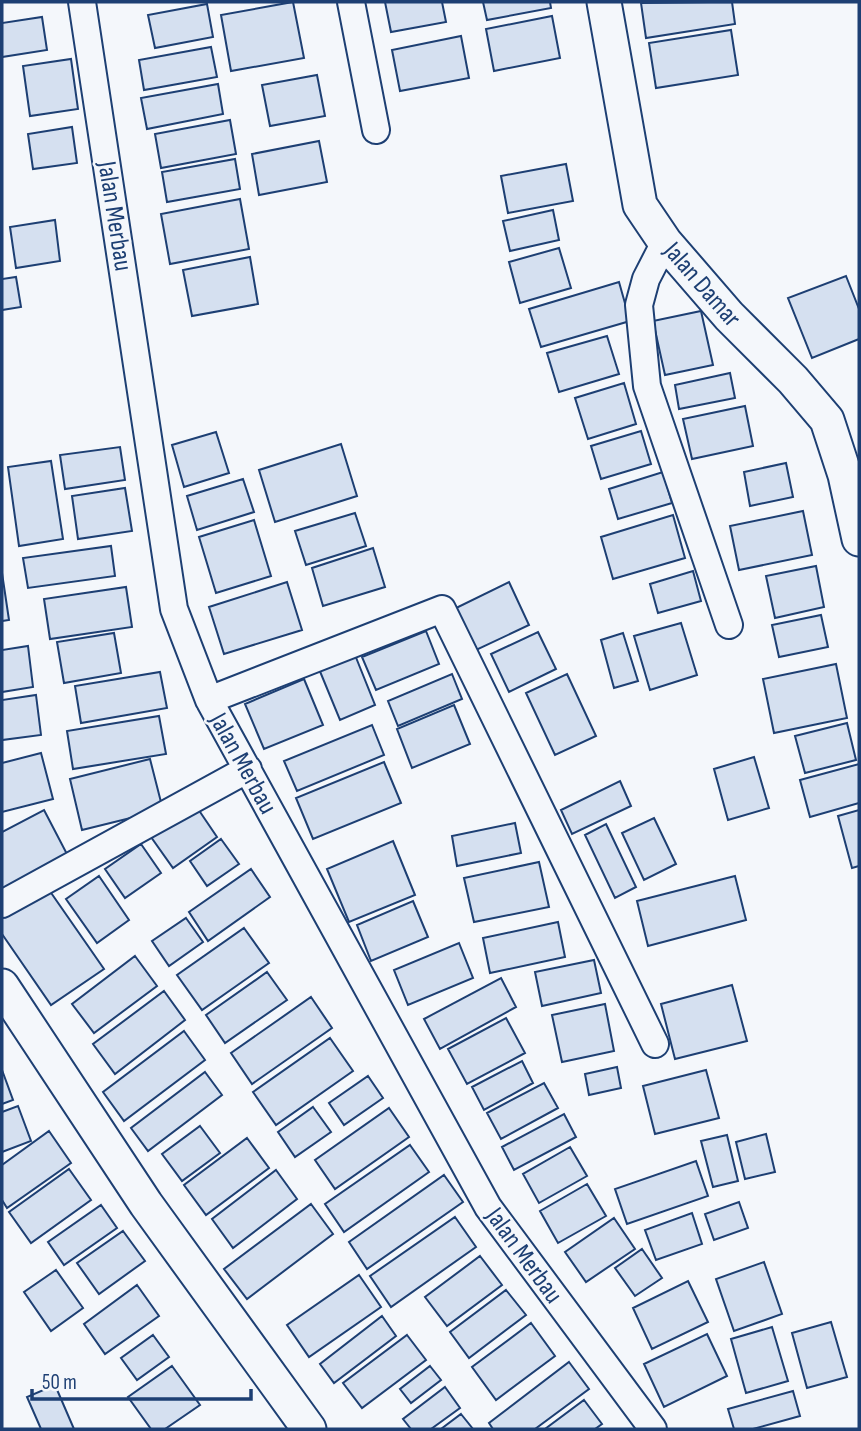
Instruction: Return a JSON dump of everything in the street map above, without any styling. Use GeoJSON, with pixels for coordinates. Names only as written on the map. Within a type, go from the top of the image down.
{"type":"FeatureCollection","features":[{"type":"Feature","properties":{"kind":"street","name":"Jalan Merbau"},"geometry":{"type":"LineString","coordinates":[[82,2],[174,609],[209,700],[488,1207],[653,1429]]}},
{"type":"Feature","properties":{"kind":"street"},"geometry":{"type":"LineString","coordinates":[[351,2],[376,130]]}},
{"type":"Feature","properties":{"kind":"street","name":"Jalan Damar"},"geometry":{"type":"LineString","coordinates":[[604,2],[640,205],[665,242],[827,420],[845,475],[859,539]]}},
{"type":"Feature","properties":{"kind":"street"},"geometry":{"type":"LineString","coordinates":[[665,242],[646,279],[639,305],[647,386],[729,625]]}},
{"type":"Feature","properties":{"kind":"street"},"geometry":{"type":"LineString","coordinates":[[209,700],[442,609],[655,1044]]}},
{"type":"Feature","properties":{"kind":"street"},"geometry":{"type":"LineString","coordinates":[[2,904],[248,769]]}},
{"type":"Feature","properties":{"kind":"street"},"geometry":{"type":"LineString","coordinates":[[2,986],[146,1204],[309,1429]]}},
{"type":"Feature","properties":{"kind":"building"},"geometry":{"type":"Polygon","coordinates":[[[293,2],[304,58],[231,71],[221,15],[293,2]]]}},
{"type":"Feature","properties":{"kind":"building"},"geometry":{"type":"Polygon","coordinates":[[[385,2],[442,2],[446,22],[391,32],[385,2]]]}},
{"type":"Feature","properties":{"kind":"building"},"geometry":{"type":"Polygon","coordinates":[[[483,2],[550,2],[551,8],[487,20],[483,2]]]}},
{"type":"Feature","properties":{"kind":"building"},"geometry":{"type":"Polygon","coordinates":[[[732,2],[735,24],[646,38],[641,3],[732,2]]]}},
{"type":"Feature","properties":{"kind":"building"},"geometry":{"type":"Polygon","coordinates":[[[207,4],[213,37],[155,48],[148,15],[207,4]]]}},
{"type":"Feature","properties":{"kind":"building"},"geometry":{"type":"Polygon","coordinates":[[[552,16],[560,58],[494,71],[486,29],[552,16]]]}},
{"type":"Feature","properties":{"kind":"building"},"geometry":{"type":"Polygon","coordinates":[[[42,17],[47,50],[2,57],[2,23],[42,17]]]}},
{"type":"Feature","properties":{"kind":"building"},"geometry":{"type":"Polygon","coordinates":[[[731,30],[738,75],[656,88],[649,43],[731,30]]]}},
{"type":"Feature","properties":{"kind":"building"},"geometry":{"type":"Polygon","coordinates":[[[461,36],[469,78],[400,91],[392,50],[461,36]]]}},
{"type":"Feature","properties":{"kind":"building"},"geometry":{"type":"Polygon","coordinates":[[[211,47],[217,77],[144,90],[139,60],[211,47]]]}},
{"type":"Feature","properties":{"kind":"building"},"geometry":{"type":"Polygon","coordinates":[[[71,59],[78,109],[30,116],[23,66],[71,59]]]}},
{"type":"Feature","properties":{"kind":"building"},"geometry":{"type":"Polygon","coordinates":[[[317,75],[325,116],[270,126],[262,85],[317,75]]]}},
{"type":"Feature","properties":{"kind":"building"},"geometry":{"type":"Polygon","coordinates":[[[218,84],[223,114],[147,129],[141,98],[218,84]]]}},
{"type":"Feature","properties":{"kind":"building"},"geometry":{"type":"Polygon","coordinates":[[[230,120],[236,154],[161,168],[155,134],[230,120]]]}},
{"type":"Feature","properties":{"kind":"building"},"geometry":{"type":"Polygon","coordinates":[[[72,127],[77,163],[33,169],[28,134],[72,127]]]}},
{"type":"Feature","properties":{"kind":"building"},"geometry":{"type":"Polygon","coordinates":[[[319,141],[327,182],[259,195],[252,154],[319,141]]]}},
{"type":"Feature","properties":{"kind":"building"},"geometry":{"type":"Polygon","coordinates":[[[235,159],[240,189],[167,202],[162,172],[235,159]]]}},
{"type":"Feature","properties":{"kind":"building"},"geometry":{"type":"Polygon","coordinates":[[[566,164],[573,201],[508,213],[501,176],[566,164]]]}},
{"type":"Feature","properties":{"kind":"building"},"geometry":{"type":"Polygon","coordinates":[[[240,199],[249,249],[170,264],[161,214],[240,199]]]}},
{"type":"Feature","properties":{"kind":"building"},"geometry":{"type":"Polygon","coordinates":[[[553,210],[559,240],[510,251],[503,221],[553,210]]]}},
{"type":"Feature","properties":{"kind":"building"},"geometry":{"type":"Polygon","coordinates":[[[55,220],[60,261],[16,268],[10,227],[55,220]]]}},
{"type":"Feature","properties":{"kind":"building"},"geometry":{"type":"Polygon","coordinates":[[[559,248],[571,288],[520,303],[509,262],[559,248]]]}},
{"type":"Feature","properties":{"kind":"building"},"geometry":{"type":"Polygon","coordinates":[[[250,257],[258,304],[192,316],[183,270],[250,257]]]}},
{"type":"Feature","properties":{"kind":"building"},"geometry":{"type":"Polygon","coordinates":[[[846,276],[859,309],[859,339],[812,358],[788,298],[846,276]]]}},
{"type":"Feature","properties":{"kind":"building"},"geometry":{"type":"Polygon","coordinates":[[[16,277],[21,307],[2,310],[2,279],[16,277]]]}},
{"type":"Feature","properties":{"kind":"building"},"geometry":{"type":"Polygon","coordinates":[[[619,282],[630,321],[541,347],[529,309],[619,282]]]}},
{"type":"Feature","properties":{"kind":"building"},"geometry":{"type":"Polygon","coordinates":[[[701,311],[713,365],[665,375],[653,321],[701,311]]]}},
{"type":"Feature","properties":{"kind":"building"},"geometry":{"type":"Polygon","coordinates":[[[607,336],[619,374],[559,392],[547,353],[607,336]]]}},
{"type":"Feature","properties":{"kind":"building"},"geometry":{"type":"Polygon","coordinates":[[[730,373],[735,398],[679,409],[675,385],[730,373]]]}},
{"type":"Feature","properties":{"kind":"building"},"geometry":{"type":"Polygon","coordinates":[[[624,383],[636,424],[588,439],[575,398],[624,383]]]}},
{"type":"Feature","properties":{"kind":"building"},"geometry":{"type":"Polygon","coordinates":[[[745,406],[753,446],[692,459],[683,419],[745,406]]]}},
{"type":"Feature","properties":{"kind":"building"},"geometry":{"type":"Polygon","coordinates":[[[641,431],[651,464],[601,479],[591,446],[641,431]]]}},
{"type":"Feature","properties":{"kind":"building"},"geometry":{"type":"Polygon","coordinates":[[[216,432],[229,473],[184,487],[172,445],[216,432]]]}},
{"type":"Feature","properties":{"kind":"building"},"geometry":{"type":"Polygon","coordinates":[[[341,444],[357,496],[275,522],[259,470],[341,444]]]}},
{"type":"Feature","properties":{"kind":"building"},"geometry":{"type":"Polygon","coordinates":[[[120,447],[125,480],[65,489],[60,455],[120,447]]]}},
{"type":"Feature","properties":{"kind":"building"},"geometry":{"type":"Polygon","coordinates":[[[51,461],[63,539],[19,546],[8,467],[51,461]]]}},
{"type":"Feature","properties":{"kind":"building"},"geometry":{"type":"Polygon","coordinates":[[[786,463],[793,497],[750,506],[744,472],[786,463]]]}},
{"type":"Feature","properties":{"kind":"building"},"geometry":{"type":"Polygon","coordinates":[[[663,472],[672,503],[618,519],[609,489],[663,472]]]}},
{"type":"Feature","properties":{"kind":"building"},"geometry":{"type":"Polygon","coordinates":[[[243,479],[254,512],[197,530],[187,496],[243,479]]]}},
{"type":"Feature","properties":{"kind":"building"},"geometry":{"type":"Polygon","coordinates":[[[125,488],[132,531],[78,539],[72,496],[125,488]]]}},
{"type":"Feature","properties":{"kind":"building"},"geometry":{"type":"Polygon","coordinates":[[[803,511],[812,555],[739,570],[730,526],[803,511]]]}},
{"type":"Feature","properties":{"kind":"building"},"geometry":{"type":"Polygon","coordinates":[[[355,513],[366,546],[306,565],[295,531],[355,513]]]}},
{"type":"Feature","properties":{"kind":"building"},"geometry":{"type":"Polygon","coordinates":[[[673,515],[685,558],[613,579],[601,537],[673,515]]]}},
{"type":"Feature","properties":{"kind":"building"},"geometry":{"type":"Polygon","coordinates":[[[254,520],[271,576],[216,593],[199,537],[254,520]]]}},
{"type":"Feature","properties":{"kind":"building"},"geometry":{"type":"Polygon","coordinates":[[[111,546],[115,576],[28,588],[23,558],[111,546]]]}},
{"type":"Feature","properties":{"kind":"building"},"geometry":{"type":"Polygon","coordinates":[[[373,548],[385,587],[323,606],[312,568],[373,548]]]}},
{"type":"Feature","properties":{"kind":"building"},"geometry":{"type":"Polygon","coordinates":[[[816,566],[824,607],[775,618],[766,576],[816,566]]]}},
{"type":"Feature","properties":{"kind":"building"},"geometry":{"type":"Polygon","coordinates":[[[693,571],[701,601],[658,613],[650,584],[693,571]]]}},
{"type":"Feature","properties":{"kind":"building"},"geometry":{"type":"Polygon","coordinates":[[[2,573],[9,620],[2,621],[2,573]]]}},
{"type":"Feature","properties":{"kind":"building"},"geometry":{"type":"Polygon","coordinates":[[[287,582],[302,630],[224,654],[209,607],[287,582]]]}},
{"type":"Feature","properties":{"kind":"building"},"geometry":{"type":"Polygon","coordinates":[[[509,582],[529,625],[474,651],[454,609],[509,582]]]}},
{"type":"Feature","properties":{"kind":"building"},"geometry":{"type":"Polygon","coordinates":[[[126,587],[132,627],[50,639],[44,599],[126,587]]]}},
{"type":"Feature","properties":{"kind":"building"},"geometry":{"type":"Polygon","coordinates":[[[821,615],[828,647],[779,657],[772,625],[821,615]]]}},
{"type":"Feature","properties":{"kind":"building"},"geometry":{"type":"Polygon","coordinates":[[[681,623],[697,675],[650,690],[634,636],[681,623]]]}},
{"type":"Feature","properties":{"kind":"building"},"geometry":{"type":"Polygon","coordinates":[[[426,631],[439,664],[376,690],[362,657],[426,631]]]}},
{"type":"Feature","properties":{"kind":"building"},"geometry":{"type":"Polygon","coordinates":[[[538,632],[556,669],[509,692],[491,654],[538,632]]]}},
{"type":"Feature","properties":{"kind":"building"},"geometry":{"type":"Polygon","coordinates":[[[114,633],[121,673],[64,683],[57,642],[114,633]]]}},
{"type":"Feature","properties":{"kind":"building"},"geometry":{"type":"Polygon","coordinates":[[[623,633],[638,681],[614,688],[601,640],[623,633]]]}},
{"type":"Feature","properties":{"kind":"building"},"geometry":{"type":"Polygon","coordinates":[[[28,646],[33,687],[2,692],[2,650],[28,646]]]}},
{"type":"Feature","properties":{"kind":"building"},"geometry":{"type":"Polygon","coordinates":[[[355,655],[375,705],[340,720],[319,669],[355,655]]]}},
{"type":"Feature","properties":{"kind":"building"},"geometry":{"type":"Polygon","coordinates":[[[836,664],[847,718],[774,733],[763,679],[836,664]]]}},
{"type":"Feature","properties":{"kind":"building"},"geometry":{"type":"Polygon","coordinates":[[[160,672],[167,708],[81,723],[75,686],[160,672]]]}},
{"type":"Feature","properties":{"kind":"building"},"geometry":{"type":"Polygon","coordinates":[[[452,674],[462,699],[398,726],[388,701],[452,674]]]}},
{"type":"Feature","properties":{"kind":"building"},"geometry":{"type":"Polygon","coordinates":[[[567,674],[596,736],[555,755],[526,693],[567,674]]]}},
{"type":"Feature","properties":{"kind":"building"},"geometry":{"type":"Polygon","coordinates":[[[304,679],[323,725],[264,749],[245,704],[304,679]]]}},
{"type":"Feature","properties":{"kind":"building"},"geometry":{"type":"Polygon","coordinates":[[[36,695],[41,735],[2,740],[2,700],[36,695]]]}},
{"type":"Feature","properties":{"kind":"building"},"geometry":{"type":"Polygon","coordinates":[[[454,705],[470,744],[412,768],[397,729],[454,705]]]}},
{"type":"Feature","properties":{"kind":"building"},"geometry":{"type":"Polygon","coordinates":[[[159,716],[166,754],[73,769],[67,731],[159,716]]]}},
{"type":"Feature","properties":{"kind":"building"},"geometry":{"type":"Polygon","coordinates":[[[847,723],[856,760],[805,773],[795,736],[847,723]]]}},
{"type":"Feature","properties":{"kind":"building"},"geometry":{"type":"Polygon","coordinates":[[[372,725],[384,755],[297,791],[284,761],[372,725]]]}},
{"type":"Feature","properties":{"kind":"building"},"geometry":{"type":"Polygon","coordinates":[[[41,753],[53,799],[2,812],[2,763],[41,753]]]}},
{"type":"Feature","properties":{"kind":"building"},"geometry":{"type":"Polygon","coordinates":[[[754,757],[769,808],[728,820],[714,769],[754,757]]]}},
{"type":"Feature","properties":{"kind":"building"},"geometry":{"type":"Polygon","coordinates":[[[150,759],[163,810],[82,830],[70,779],[150,759]]]}},
{"type":"Feature","properties":{"kind":"building"},"geometry":{"type":"Polygon","coordinates":[[[384,762],[401,803],[313,839],[296,798],[384,762]]]}},
{"type":"Feature","properties":{"kind":"building"},"geometry":{"type":"Polygon","coordinates":[[[859,764],[859,803],[810,817],[800,780],[859,764]]]}},
{"type":"Feature","properties":{"kind":"building"},"geometry":{"type":"Polygon","coordinates":[[[620,781],[631,806],[572,834],[561,810],[620,781]]]}},
{"type":"Feature","properties":{"kind":"building"},"geometry":{"type":"Polygon","coordinates":[[[196,806],[217,837],[173,868],[151,837],[196,806]]]}},
{"type":"Feature","properties":{"kind":"building"},"geometry":{"type":"Polygon","coordinates":[[[44,810],[68,856],[2,890],[2,832],[44,810]]]}},
{"type":"Feature","properties":{"kind":"building"},"geometry":{"type":"Polygon","coordinates":[[[859,810],[859,866],[852,868],[838,816],[859,810]]]}},
{"type":"Feature","properties":{"kind":"building"},"geometry":{"type":"Polygon","coordinates":[[[654,818],[676,864],[644,880],[622,833],[654,818]]]}},
{"type":"Feature","properties":{"kind":"building"},"geometry":{"type":"Polygon","coordinates":[[[515,823],[521,853],[457,866],[452,836],[515,823]]]}},
{"type":"Feature","properties":{"kind":"building"},"geometry":{"type":"Polygon","coordinates":[[[606,824],[636,887],[615,898],[585,835],[606,824]]]}},
{"type":"Feature","properties":{"kind":"building"},"geometry":{"type":"Polygon","coordinates":[[[221,839],[239,864],[207,886],[190,861],[221,839]]]}},
{"type":"Feature","properties":{"kind":"building"},"geometry":{"type":"Polygon","coordinates":[[[393,841],[415,895],[349,922],[327,869],[393,841]]]}},
{"type":"Feature","properties":{"kind":"building"},"geometry":{"type":"Polygon","coordinates":[[[141,844],[161,873],[125,898],[105,869],[141,844]]]}},
{"type":"Feature","properties":{"kind":"building"},"geometry":{"type":"Polygon","coordinates":[[[539,862],[549,907],[474,922],[464,878],[539,862]]]}},
{"type":"Feature","properties":{"kind":"building"},"geometry":{"type":"Polygon","coordinates":[[[251,869],[270,897],[208,941],[189,912],[251,869]]]}},
{"type":"Feature","properties":{"kind":"building"},"geometry":{"type":"Polygon","coordinates":[[[99,876],[129,920],[97,943],[66,899],[99,876]]]}},
{"type":"Feature","properties":{"kind":"building"},"geometry":{"type":"Polygon","coordinates":[[[735,876],[746,920],[648,946],[637,901],[735,876]]]}},
{"type":"Feature","properties":{"kind":"building"},"geometry":{"type":"Polygon","coordinates":[[[47,887],[104,969],[51,1005],[2,934],[2,918],[47,887]]]}},
{"type":"Feature","properties":{"kind":"building"},"geometry":{"type":"Polygon","coordinates":[[[413,901],[428,937],[371,961],[357,925],[413,901]]]}},
{"type":"Feature","properties":{"kind":"building"},"geometry":{"type":"Polygon","coordinates":[[[186,918],[203,942],[169,966],[152,941],[186,918]]]}},
{"type":"Feature","properties":{"kind":"building"},"geometry":{"type":"Polygon","coordinates":[[[558,922],[565,957],[490,973],[483,938],[558,922]]]}},
{"type":"Feature","properties":{"kind":"building"},"geometry":{"type":"Polygon","coordinates":[[[244,928],[269,963],[202,1010],[177,975],[244,928]]]}},
{"type":"Feature","properties":{"kind":"building"},"geometry":{"type":"Polygon","coordinates":[[[459,943],[473,978],[408,1005],[394,970],[459,943]]]}},
{"type":"Feature","properties":{"kind":"building"},"geometry":{"type":"Polygon","coordinates":[[[135,956],[157,986],[94,1033],[72,1004],[135,956]]]}},
{"type":"Feature","properties":{"kind":"building"},"geometry":{"type":"Polygon","coordinates":[[[594,960],[601,993],[542,1006],[535,972],[594,960]]]}},
{"type":"Feature","properties":{"kind":"building"},"geometry":{"type":"Polygon","coordinates":[[[267,972],[287,1000],[225,1043],[206,1015],[267,972]]]}},
{"type":"Feature","properties":{"kind":"building"},"geometry":{"type":"Polygon","coordinates":[[[501,978],[516,1007],[440,1049],[424,1019],[501,978]]]}},
{"type":"Feature","properties":{"kind":"building"},"geometry":{"type":"Polygon","coordinates":[[[732,985],[747,1041],[675,1059],[661,1004],[732,985]]]}},
{"type":"Feature","properties":{"kind":"building"},"geometry":{"type":"Polygon","coordinates":[[[164,991],[185,1020],[115,1074],[93,1044],[164,991]]]}},
{"type":"Feature","properties":{"kind":"building"},"geometry":{"type":"Polygon","coordinates":[[[311,997],[332,1028],[252,1084],[231,1053],[311,997]]]}},
{"type":"Feature","properties":{"kind":"building"},"geometry":{"type":"Polygon","coordinates":[[[605,1004],[614,1051],[562,1062],[552,1015],[605,1004]]]}},
{"type":"Feature","properties":{"kind":"building"},"geometry":{"type":"Polygon","coordinates":[[[506,1018],[525,1053],[467,1084],[448,1049],[506,1018]]]}},
{"type":"Feature","properties":{"kind":"building"},"geometry":{"type":"Polygon","coordinates":[[[184,1031],[205,1060],[124,1121],[103,1092],[184,1031]]]}},
{"type":"Feature","properties":{"kind":"building"},"geometry":{"type":"Polygon","coordinates":[[[330,1038],[353,1071],[276,1125],[253,1092],[330,1038]]]}},
{"type":"Feature","properties":{"kind":"building"},"geometry":{"type":"Polygon","coordinates":[[[522,1061],[533,1083],[484,1110],[472,1087],[522,1061]]]}},
{"type":"Feature","properties":{"kind":"building"},"geometry":{"type":"Polygon","coordinates":[[[617,1067],[621,1088],[589,1095],[585,1074],[617,1067]]]}},
{"type":"Feature","properties":{"kind":"building"},"geometry":{"type":"Polygon","coordinates":[[[2,1070],[13,1100],[2,1104],[2,1070]]]}},
{"type":"Feature","properties":{"kind":"building"},"geometry":{"type":"Polygon","coordinates":[[[706,1070],[719,1118],[655,1134],[643,1086],[706,1070]]]}},
{"type":"Feature","properties":{"kind":"building"},"geometry":{"type":"Polygon","coordinates":[[[205,1072],[222,1095],[148,1151],[131,1128],[205,1072]]]}},
{"type":"Feature","properties":{"kind":"building"},"geometry":{"type":"Polygon","coordinates":[[[368,1076],[383,1098],[344,1125],[329,1103],[368,1076]]]}},
{"type":"Feature","properties":{"kind":"building"},"geometry":{"type":"Polygon","coordinates":[[[544,1083],[558,1108],[501,1139],[487,1113],[544,1083]]]}},
{"type":"Feature","properties":{"kind":"building"},"geometry":{"type":"Polygon","coordinates":[[[18,1106],[31,1141],[2,1152],[2,1112],[18,1106]]]}},
{"type":"Feature","properties":{"kind":"building"},"geometry":{"type":"Polygon","coordinates":[[[313,1107],[331,1132],[295,1157],[278,1132],[313,1107]]]}},
{"type":"Feature","properties":{"kind":"building"},"geometry":{"type":"Polygon","coordinates":[[[389,1108],[409,1137],[335,1189],[315,1160],[389,1108]]]}},
{"type":"Feature","properties":{"kind":"building"},"geometry":{"type":"Polygon","coordinates":[[[564,1114],[576,1137],[514,1170],[502,1147],[564,1114]]]}},
{"type":"Feature","properties":{"kind":"building"},"geometry":{"type":"Polygon","coordinates":[[[200,1126],[220,1153],[182,1181],[162,1154],[200,1126]]]}},
{"type":"Feature","properties":{"kind":"building"},"geometry":{"type":"Polygon","coordinates":[[[49,1131],[71,1163],[7,1208],[2,1200],[2,1165],[49,1131]]]}},
{"type":"Feature","properties":{"kind":"building"},"geometry":{"type":"Polygon","coordinates":[[[766,1134],[775,1172],[745,1179],[736,1142],[766,1134]]]}},
{"type":"Feature","properties":{"kind":"building"},"geometry":{"type":"Polygon","coordinates":[[[727,1135],[738,1181],[713,1187],[701,1141],[727,1135]]]}},
{"type":"Feature","properties":{"kind":"building"},"geometry":{"type":"Polygon","coordinates":[[[247,1138],[269,1168],[206,1215],[184,1185],[247,1138]]]}},
{"type":"Feature","properties":{"kind":"building"},"geometry":{"type":"Polygon","coordinates":[[[410,1145],[429,1172],[344,1232],[325,1204],[410,1145]]]}},
{"type":"Feature","properties":{"kind":"building"},"geometry":{"type":"Polygon","coordinates":[[[570,1147],[587,1176],[539,1203],[523,1174],[570,1147]]]}},
{"type":"Feature","properties":{"kind":"building"},"geometry":{"type":"Polygon","coordinates":[[[696,1161],[708,1196],[627,1224],[615,1189],[696,1161]]]}},
{"type":"Feature","properties":{"kind":"building"},"geometry":{"type":"Polygon","coordinates":[[[69,1169],[91,1200],[31,1243],[9,1212],[69,1169]]]}},
{"type":"Feature","properties":{"kind":"building"},"geometry":{"type":"Polygon","coordinates":[[[276,1170],[297,1199],[233,1248],[212,1219],[276,1170]]]}},
{"type":"Feature","properties":{"kind":"building"},"geometry":{"type":"Polygon","coordinates":[[[444,1175],[463,1202],[367,1269],[349,1242],[444,1175]]]}},
{"type":"Feature","properties":{"kind":"building"},"geometry":{"type":"Polygon","coordinates":[[[587,1184],[606,1216],[558,1243],[540,1211],[587,1184]]]}},
{"type":"Feature","properties":{"kind":"building"},"geometry":{"type":"Polygon","coordinates":[[[739,1202],[748,1228],[714,1240],[705,1214],[739,1202]]]}},
{"type":"Feature","properties":{"kind":"building"},"geometry":{"type":"Polygon","coordinates":[[[311,1204],[333,1234],[247,1299],[224,1269],[311,1204]]]}},
{"type":"Feature","properties":{"kind":"building"},"geometry":{"type":"Polygon","coordinates":[[[101,1205],[117,1228],[64,1265],[48,1242],[101,1205]]]}},
{"type":"Feature","properties":{"kind":"building"},"geometry":{"type":"Polygon","coordinates":[[[692,1213],[702,1244],[656,1260],[645,1230],[692,1213]]]}},
{"type":"Feature","properties":{"kind":"building"},"geometry":{"type":"Polygon","coordinates":[[[455,1217],[476,1247],[391,1307],[370,1276],[455,1217]]]}},
{"type":"Feature","properties":{"kind":"building"},"geometry":{"type":"Polygon","coordinates":[[[614,1218],[635,1249],[586,1282],[565,1252],[614,1218]]]}},
{"type":"Feature","properties":{"kind":"building"},"geometry":{"type":"Polygon","coordinates":[[[123,1231],[145,1261],[99,1294],[77,1263],[123,1231]]]}},
{"type":"Feature","properties":{"kind":"building"},"geometry":{"type":"Polygon","coordinates":[[[642,1249],[662,1278],[635,1296],[615,1268],[642,1249]]]}},
{"type":"Feature","properties":{"kind":"building"},"geometry":{"type":"Polygon","coordinates":[[[480,1256],[502,1285],[447,1326],[425,1297],[480,1256]]]}},
{"type":"Feature","properties":{"kind":"building"},"geometry":{"type":"Polygon","coordinates":[[[764,1262],[782,1314],[734,1331],[716,1279],[764,1262]]]}},
{"type":"Feature","properties":{"kind":"building"},"geometry":{"type":"Polygon","coordinates":[[[56,1270],[83,1308],[51,1331],[24,1292],[56,1270]]]}},
{"type":"Feature","properties":{"kind":"building"},"geometry":{"type":"Polygon","coordinates":[[[359,1275],[381,1307],[309,1357],[287,1325],[359,1275]]]}},
{"type":"Feature","properties":{"kind":"building"},"geometry":{"type":"Polygon","coordinates":[[[688,1281],[708,1322],[652,1349],[633,1308],[688,1281]]]}},
{"type":"Feature","properties":{"kind":"building"},"geometry":{"type":"Polygon","coordinates":[[[137,1285],[159,1316],[105,1354],[84,1324],[137,1285]]]}},
{"type":"Feature","properties":{"kind":"building"},"geometry":{"type":"Polygon","coordinates":[[[506,1290],[526,1315],[469,1358],[450,1332],[506,1290]]]}},
{"type":"Feature","properties":{"kind":"building"},"geometry":{"type":"Polygon","coordinates":[[[382,1316],[396,1336],[334,1383],[320,1364],[382,1316]]]}},
{"type":"Feature","properties":{"kind":"building"},"geometry":{"type":"Polygon","coordinates":[[[831,1322],[847,1377],[807,1388],[792,1333],[831,1322]]]}},
{"type":"Feature","properties":{"kind":"building"},"geometry":{"type":"Polygon","coordinates":[[[531,1323],[555,1356],[496,1400],[472,1367],[531,1323]]]}},
{"type":"Feature","properties":{"kind":"building"},"geometry":{"type":"Polygon","coordinates":[[[772,1327],[788,1381],[746,1393],[731,1339],[772,1327]]]}},
{"type":"Feature","properties":{"kind":"building"},"geometry":{"type":"Polygon","coordinates":[[[707,1334],[727,1376],[664,1407],[644,1364],[707,1334]]]}},
{"type":"Feature","properties":{"kind":"building"},"geometry":{"type":"Polygon","coordinates":[[[153,1335],[169,1357],[137,1380],[121,1358],[153,1335]]]}},
{"type":"Feature","properties":{"kind":"building"},"geometry":{"type":"Polygon","coordinates":[[[407,1335],[426,1360],[362,1408],[343,1383],[407,1335]]]}},
{"type":"Feature","properties":{"kind":"building"},"geometry":{"type":"Polygon","coordinates":[[[569,1362],[589,1389],[535,1429],[493,1429],[489,1423],[569,1362]]]}},
{"type":"Feature","properties":{"kind":"building"},"geometry":{"type":"Polygon","coordinates":[[[172,1366],[200,1405],[165,1429],[151,1429],[128,1397],[172,1366]]]}},
{"type":"Feature","properties":{"kind":"building"},"geometry":{"type":"Polygon","coordinates":[[[430,1366],[441,1380],[411,1403],[400,1389],[430,1366]]]}},
{"type":"Feature","properties":{"kind":"building"},"geometry":{"type":"Polygon","coordinates":[[[55,1385],[74,1429],[41,1429],[27,1397],[55,1385]]]}},
{"type":"Feature","properties":{"kind":"building"},"geometry":{"type":"Polygon","coordinates":[[[445,1387],[460,1408],[431,1429],[411,1429],[403,1419],[445,1387]]]}},
{"type":"Feature","properties":{"kind":"building"},"geometry":{"type":"Polygon","coordinates":[[[793,1391],[800,1416],[753,1429],[734,1429],[728,1409],[793,1391]]]}},
{"type":"Feature","properties":{"kind":"building"},"geometry":{"type":"Polygon","coordinates":[[[584,1400],[602,1424],[595,1429],[545,1429],[584,1400]]]}},
{"type":"Feature","properties":{"kind":"building"},"geometry":{"type":"Polygon","coordinates":[[[461,1414],[473,1429],[441,1429],[461,1414]]]}}]}
